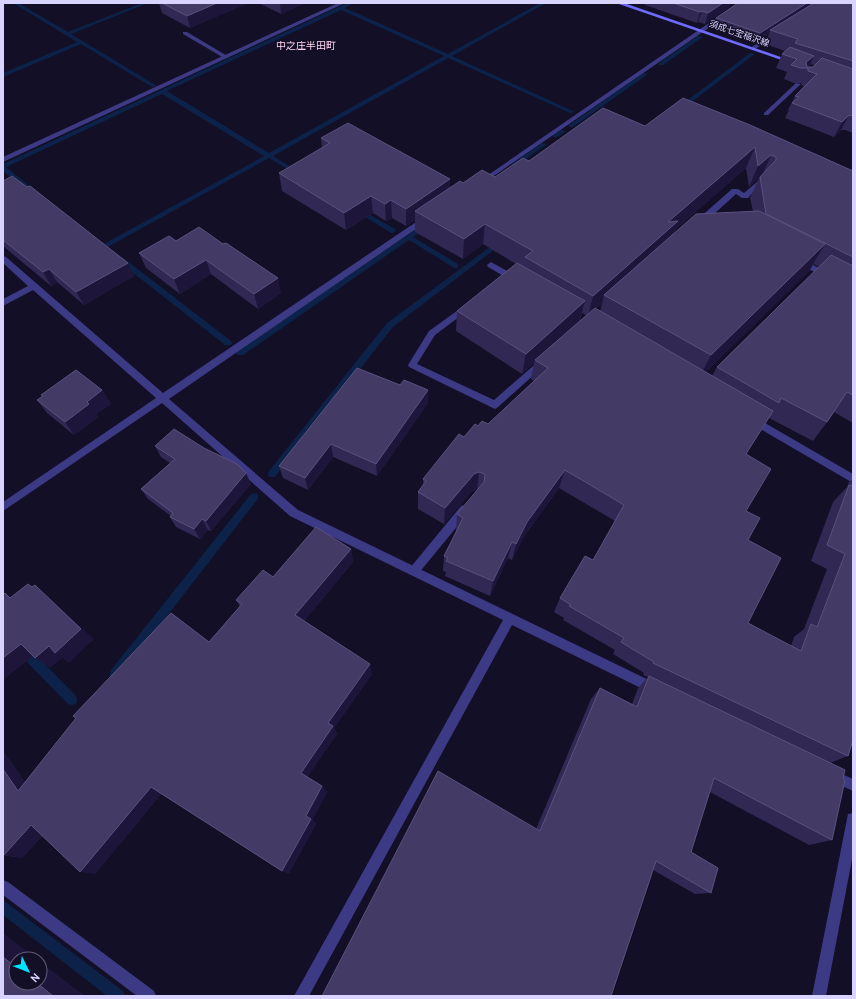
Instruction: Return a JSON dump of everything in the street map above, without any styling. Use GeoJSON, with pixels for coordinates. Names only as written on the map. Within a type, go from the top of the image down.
{"type":"FeatureCollection","features":[{"type":"Feature","properties":{"kind":"main road","name":"須成七宝稲沢線"},"geometry":{"type":"LineString","coordinates":[[619,3],[801,64]]}},
{"type":"Feature","properties":{"kind":"street"},"geometry":{"type":"LineString","coordinates":[[3,160],[342,3]]}},
{"type":"Feature","properties":{"kind":"street"},"geometry":{"type":"LineString","coordinates":[[472,188],[742,3]]}},
{"type":"Feature","properties":{"kind":"street"},"geometry":{"type":"LineString","coordinates":[[753,48],[784,28]]}},
{"type":"Feature","properties":{"kind":"street"},"geometry":{"type":"LineString","coordinates":[[185,33],[226,57]]}},
{"type":"Feature","properties":{"kind":"street"},"geometry":{"type":"LineString","coordinates":[[766,114],[798,84]]}},
{"type":"Feature","properties":{"kind":"street"},"geometry":{"type":"LineString","coordinates":[[692,230],[712,216],[735,191],[745,196],[763,179]]}},
{"type":"Feature","properties":{"kind":"street"},"geometry":{"type":"LineString","coordinates":[[3,507],[432,215]]}},
{"type":"Feature","properties":{"kind":"street"},"geometry":{"type":"LineString","coordinates":[[790,256],[814,273],[853,289]]}},
{"type":"Feature","properties":{"kind":"street"},"geometry":{"type":"LineString","coordinates":[[3,259],[294,513],[667,695]]}},
{"type":"Feature","properties":{"kind":"street"},"geometry":{"type":"LineString","coordinates":[[491,265],[505,278],[522,283]]}},
{"type":"Feature","properties":{"kind":"street"},"geometry":{"type":"LineString","coordinates":[[3,303],[34,286]]}},
{"type":"Feature","properties":{"kind":"street"},"geometry":{"type":"LineString","coordinates":[[477,299],[432,333],[412,365],[495,405],[547,358]]}},
{"type":"Feature","properties":{"kind":"street"},"geometry":{"type":"LineString","coordinates":[[746,415],[853,479]]}},
{"type":"Feature","properties":{"kind":"street"},"geometry":{"type":"LineString","coordinates":[[414,571],[472,501]]}},
{"type":"Feature","properties":{"kind":"street"},"geometry":{"type":"LineString","coordinates":[[301,996],[510,618]]}},
{"type":"Feature","properties":{"kind":"street"},"geometry":{"type":"LineString","coordinates":[[824,772],[853,785]]}},
{"type":"Feature","properties":{"kind":"street"},"geometry":{"type":"LineString","coordinates":[[819,996],[853,819]]}},
{"type":"Feature","properties":{"kind":"street"},"geometry":{"type":"LineString","coordinates":[[3,887],[149,996]]}},
{"type":"Feature","properties":{"kind":"building"},"geometry":{"type":"Polygon","coordinates":[[[162,3],[217,3],[187,16],[162,3]]]}},
{"type":"Feature","properties":{"kind":"building"},"geometry":{"type":"Polygon","coordinates":[[[673,3],[723,3],[708,13],[702,11],[700,12],[673,3]]]}},
{"type":"Feature","properties":{"kind":"building"},"geometry":{"type":"Polygon","coordinates":[[[738,3],[807,3],[760,33],[716,18],[738,3]]]}},
{"type":"Feature","properties":{"kind":"building"},"geometry":{"type":"Polygon","coordinates":[[[814,3],[853,3],[853,61],[795,43],[798,39],[770,30],[814,3]]]}},
{"type":"Feature","properties":{"kind":"building"},"geometry":{"type":"Polygon","coordinates":[[[790,47],[814,56],[806,62],[807,67],[813,67],[822,58],[853,69],[853,116],[849,115],[842,122],[792,103],[799,97],[795,96],[817,74],[808,71],[808,68],[800,68],[791,65],[797,59],[782,54],[790,47]]]}},
{"type":"Feature","properties":{"kind":"building"},"geometry":{"type":"Polygon","coordinates":[[[683,98],[750,125],[853,171],[853,257],[766,214],[760,177],[776,160],[776,157],[771,155],[758,166],[755,147],[668,222],[678,221],[593,296],[525,257],[533,251],[485,224],[464,239],[415,211],[460,181],[463,183],[482,170],[495,177],[523,158],[529,161],[603,108],[645,126],[683,98]]]}},
{"type":"Feature","properties":{"kind":"building"},"geometry":{"type":"Polygon","coordinates":[[[348,123],[450,179],[406,209],[391,200],[385,204],[371,196],[344,213],[279,173],[330,143],[321,138],[348,123]]]}},
{"type":"Feature","properties":{"kind":"building"},"geometry":{"type":"Polygon","coordinates":[[[12,176],[27,187],[30,186],[128,263],[76,292],[49,269],[43,272],[3,240],[3,181],[12,176]]]}},
{"type":"Feature","properties":{"kind":"building"},"geometry":{"type":"Polygon","coordinates":[[[759,211],[825,244],[711,355],[604,295],[696,214],[759,211]]]}},
{"type":"Feature","properties":{"kind":"building"},"geometry":{"type":"Polygon","coordinates":[[[199,227],[223,244],[226,243],[278,278],[254,294],[206,260],[174,279],[139,253],[169,236],[176,241],[199,227]]]}},
{"type":"Feature","properties":{"kind":"building"},"geometry":{"type":"Polygon","coordinates":[[[831,255],[853,266],[853,395],[847,392],[827,422],[781,398],[779,403],[717,367],[831,255]]]}},
{"type":"Feature","properties":{"kind":"building"},"geometry":{"type":"Polygon","coordinates":[[[517,263],[585,301],[526,354],[457,311],[517,263]]]}},
{"type":"Feature","properties":{"kind":"building"},"geometry":{"type":"Polygon","coordinates":[[[595,308],[773,411],[746,454],[771,469],[746,511],[760,518],[748,540],[781,558],[748,623],[801,651],[811,624],[817,627],[845,554],[827,545],[849,485],[853,486],[853,740],[848,756],[653,663],[654,662],[621,642],[624,638],[569,606],[571,605],[560,598],[585,556],[593,560],[624,505],[565,470],[527,522],[516,544],[512,542],[493,581],[446,561],[448,558],[444,556],[463,518],[457,514],[484,482],[485,474],[479,472],[474,474],[445,508],[418,492],[426,481],[423,479],[459,434],[464,437],[475,424],[478,426],[482,421],[488,424],[548,368],[535,360],[595,308]]]}},
{"type":"Feature","properties":{"kind":"building"},"geometry":{"type":"Polygon","coordinates":[[[357,368],[400,385],[404,380],[428,390],[376,464],[331,444],[305,478],[279,466],[357,368]]]}},
{"type":"Feature","properties":{"kind":"building"},"geometry":{"type":"Polygon","coordinates":[[[76,370],[102,390],[87,402],[89,404],[65,422],[37,400],[43,396],[41,395],[76,370]]]}},
{"type":"Feature","properties":{"kind":"building"},"geometry":{"type":"Polygon","coordinates":[[[174,429],[204,448],[237,464],[246,473],[206,521],[202,519],[194,529],[170,517],[173,513],[141,489],[175,459],[155,446],[174,429]]]}},
{"type":"Feature","properties":{"kind":"building"},"geometry":{"type":"Polygon","coordinates":[[[316,527],[351,549],[295,615],[370,664],[328,723],[333,726],[301,773],[322,786],[306,816],[311,819],[282,871],[151,787],[80,872],[31,825],[3,855],[3,769],[18,791],[76,718],[73,716],[171,613],[209,642],[242,604],[236,600],[263,570],[273,577],[316,527]]]}},
{"type":"Feature","properties":{"kind":"building"},"geometry":{"type":"Polygon","coordinates":[[[28,584],[32,587],[35,585],[81,629],[55,653],[49,646],[35,658],[21,644],[3,658],[3,595],[5,593],[10,598],[28,584]]]}},
{"type":"Feature","properties":{"kind":"building"},"geometry":{"type":"Polygon","coordinates":[[[649,676],[845,770],[843,778],[845,780],[832,840],[714,778],[691,852],[718,868],[711,893],[656,861],[611,996],[322,996],[438,771],[540,831],[600,688],[637,707],[649,676]]]}},
{"type":"Feature","properties":{"kind":"building"},"geometry":{"type":"Polygon","coordinates":[[[3,957],[8,961],[8,991],[47,991],[53,996],[3,996],[3,957]]]}},
{"type":"Feature","properties":{"kind":"waterway"},"geometry":{"type":"LineString","coordinates":[[15,3],[81,42]]}},
{"type":"Feature","properties":{"kind":"waterway"},"geometry":{"type":"LineString","coordinates":[[68,34],[146,3]]}},
{"type":"Feature","properties":{"kind":"waterway"},"geometry":{"type":"LineString","coordinates":[[162,91],[351,3]]}},
{"type":"Feature","properties":{"kind":"waterway"},"geometry":{"type":"LineString","coordinates":[[448,56],[544,3]]}},
{"type":"Feature","properties":{"kind":"waterway"},"geometry":{"type":"LineString","coordinates":[[341,8],[448,56]]}},
{"type":"Feature","properties":{"kind":"waterway"},"geometry":{"type":"LineString","coordinates":[[661,64],[700,37]]}},
{"type":"Feature","properties":{"kind":"waterway"},"geometry":{"type":"LineString","coordinates":[[3,75],[81,42]]}},
{"type":"Feature","properties":{"kind":"waterway"},"geometry":{"type":"LineString","coordinates":[[81,42],[154,86]]}},
{"type":"Feature","properties":{"kind":"waterway"},"geometry":{"type":"LineString","coordinates":[[683,106],[752,54]]}},
{"type":"Feature","properties":{"kind":"waterway"},"geometry":{"type":"LineString","coordinates":[[269,156],[448,56]]}},
{"type":"Feature","properties":{"kind":"waterway"},"geometry":{"type":"LineString","coordinates":[[448,56],[572,112]]}},
{"type":"Feature","properties":{"kind":"waterway"},"geometry":{"type":"LineString","coordinates":[[571,126],[645,74]]}},
{"type":"Feature","properties":{"kind":"waterway"},"geometry":{"type":"LineString","coordinates":[[3,166],[162,91]]}},
{"type":"Feature","properties":{"kind":"waterway"},"geometry":{"type":"LineString","coordinates":[[162,91],[269,156]]}},
{"type":"Feature","properties":{"kind":"waterway"},"geometry":{"type":"LineString","coordinates":[[555,136],[563,131]]}},
{"type":"Feature","properties":{"kind":"waterway"},"geometry":{"type":"LineString","coordinates":[[514,165],[544,144]]}},
{"type":"Feature","properties":{"kind":"waterway"},"geometry":{"type":"LineString","coordinates":[[104,247],[269,156]]}},
{"type":"Feature","properties":{"kind":"waterway"},"geometry":{"type":"LineString","coordinates":[[269,156],[297,173]]}},
{"type":"Feature","properties":{"kind":"waterway"},"geometry":{"type":"LineString","coordinates":[[3,168],[37,195]]}},
{"type":"Feature","properties":{"kind":"waterway"},"geometry":{"type":"LineString","coordinates":[[358,210],[393,231]]}},
{"type":"Feature","properties":{"kind":"waterway"},"geometry":{"type":"LineString","coordinates":[[240,353],[424,226]]}},
{"type":"Feature","properties":{"kind":"waterway"},"geometry":{"type":"LineString","coordinates":[[409,237],[456,266]]}},
{"type":"Feature","properties":{"kind":"waterway"},"geometry":{"type":"LineString","coordinates":[[272,474],[390,325],[500,243]]}},
{"type":"Feature","properties":{"kind":"waterway"},"geometry":{"type":"LineString","coordinates":[[120,259],[228,343]]}},
{"type":"Feature","properties":{"kind":"waterway"},"geometry":{"type":"LineString","coordinates":[[115,674],[254,497]]}},
{"type":"Feature","properties":{"kind":"waterway"},"geometry":{"type":"LineString","coordinates":[[22,649],[72,700]]}},
{"type":"Feature","properties":{"kind":"waterway"},"geometry":{"type":"LineString","coordinates":[[3,907],[118,996]]}},
{"type":"Feature","properties":{"kind":"district","name":"中之庄半田町"},"geometry":{"type":"Point","coordinates":[306,46]}}]}
